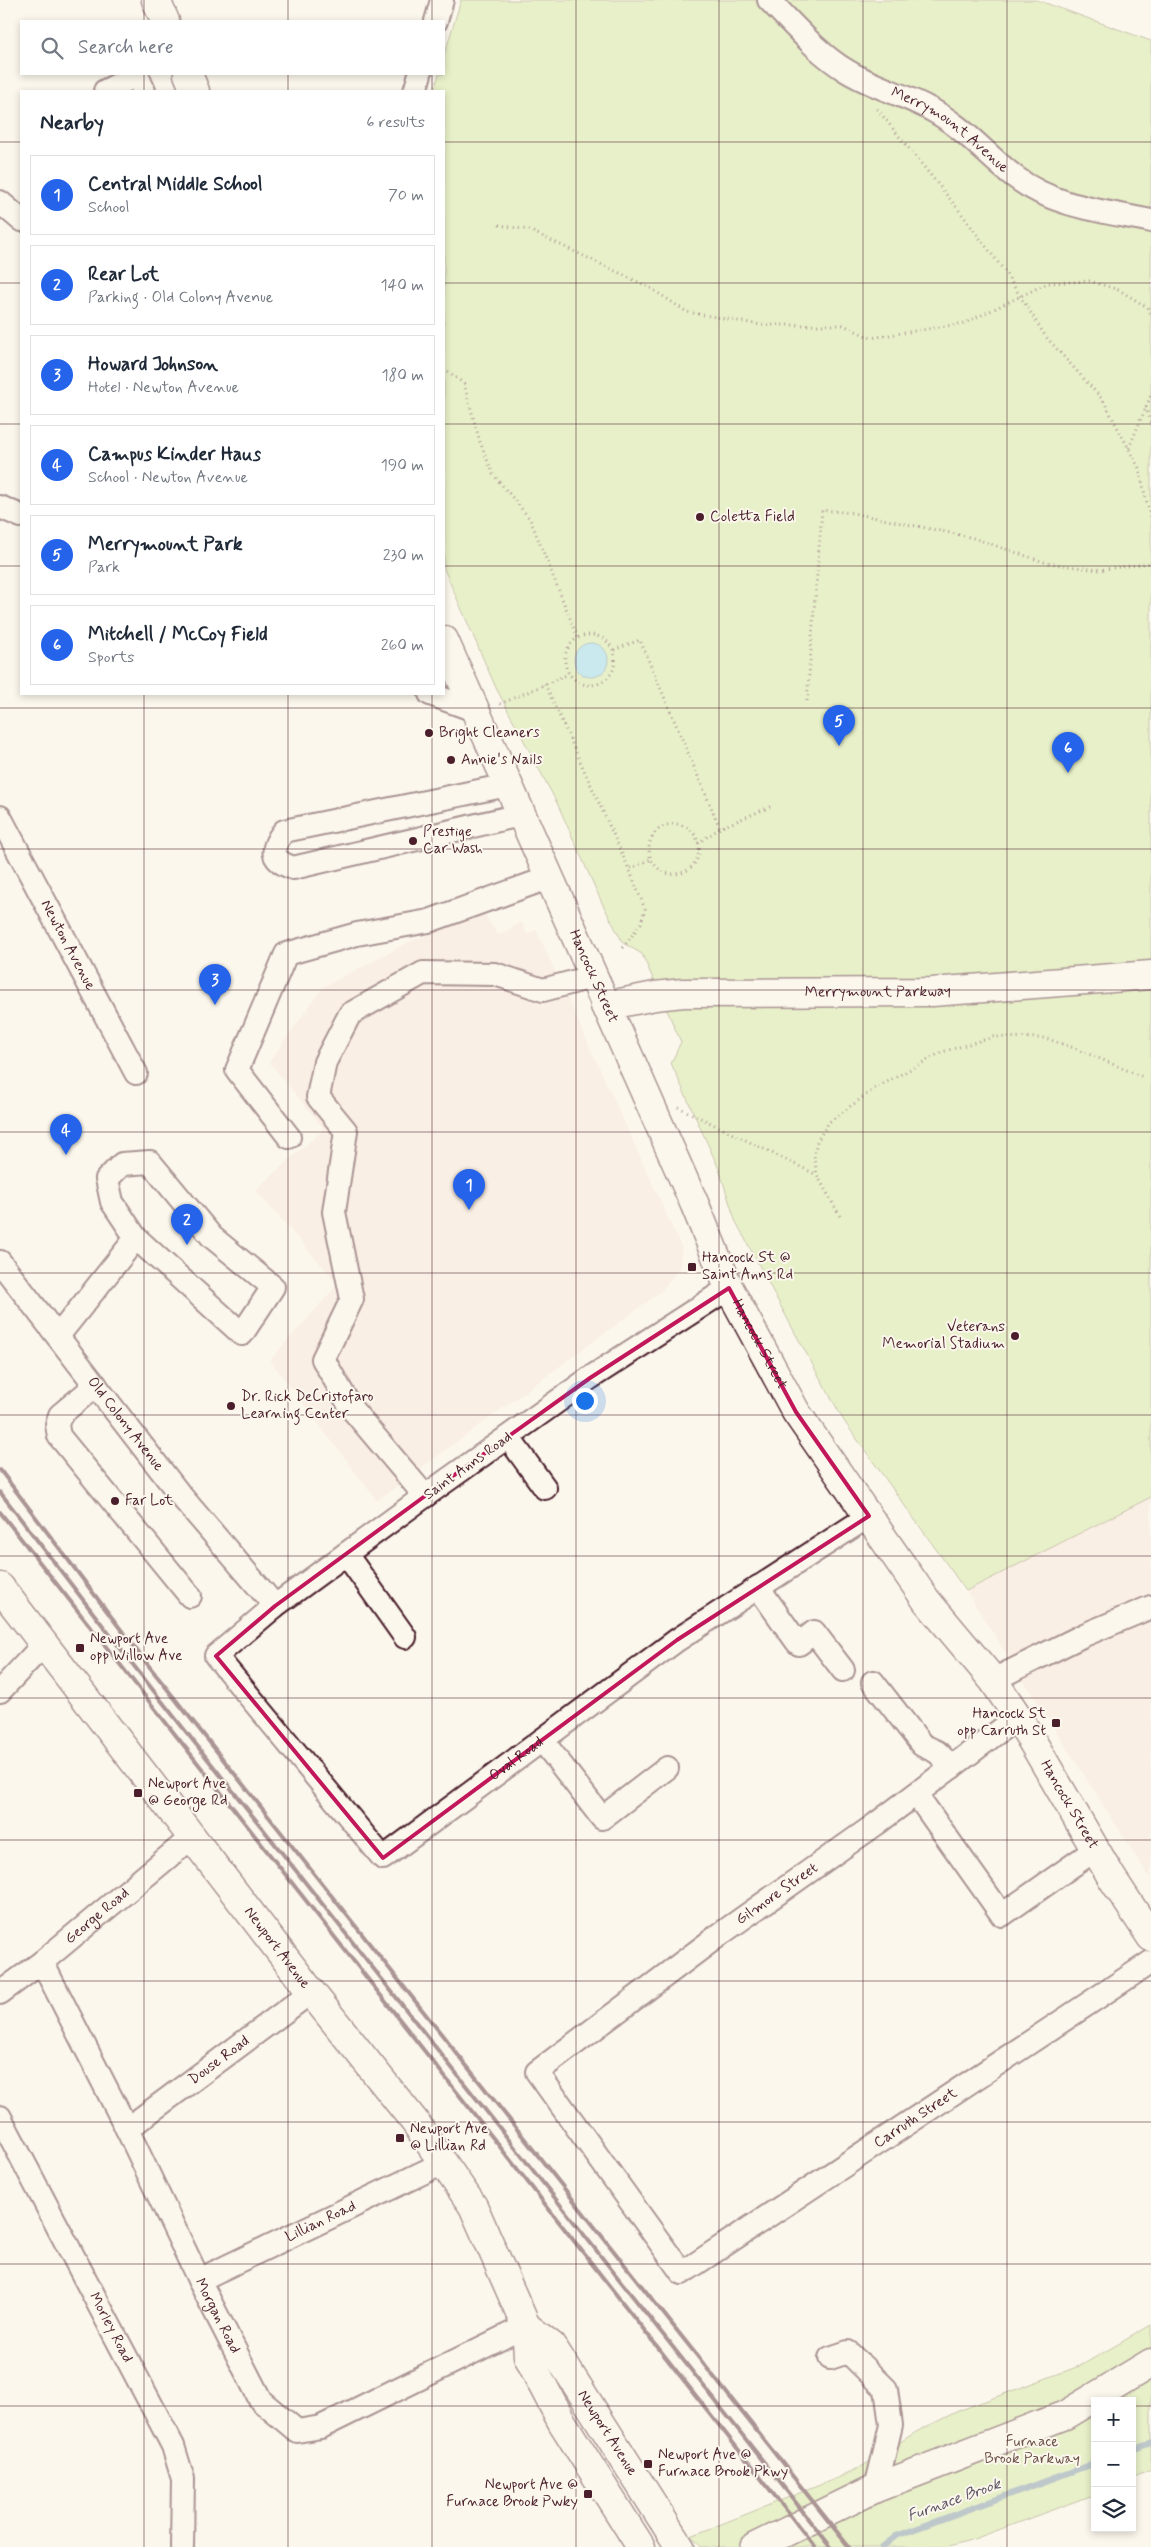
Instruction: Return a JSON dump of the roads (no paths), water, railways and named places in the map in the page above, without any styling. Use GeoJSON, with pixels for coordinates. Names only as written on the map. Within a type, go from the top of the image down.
{"type":"FeatureCollection","features":[{"type":"Feature","properties":{"kind":"main road"},"geometry":{"type":"LineString","coordinates":[[156,0],[165,20]]}},
{"type":"Feature","properties":{"kind":"main road"},"geometry":{"type":"LineString","coordinates":[[188,75],[195,90]]}},
{"type":"Feature","properties":{"kind":"main road","name":"Hancock Street"},"geometry":{"type":"LineString","coordinates":[[445,642],[488,708],[508,785],[520,815],[644,1090],[729,1288],[796,1412],[926,1600],[993,1680],[1018,1717],[1096,1849],[1151,1937]]}},
{"type":"Feature","properties":{"kind":"main road","name":"Merrymount Parkway"},"geometry":{"type":"LineString","coordinates":[[605,1006],[682,993],[932,992],[1151,975]]}},
{"type":"Feature","properties":{"kind":"main road","name":"Newport Avenue"},"geometry":{"type":"LineString","coordinates":[[0,1587],[191,1838],[415,2122],[473,2206],[526,2326],[528,2356],[562,2422],[641,2547]]}},
{"type":"Feature","properties":{"kind":"main road","name":"Newport Avenue"},"geometry":{"type":"LineString","coordinates":[[526,2326],[552,2346],[680,2547]]}},
{"type":"Feature","properties":{"kind":"main road"},"geometry":{"type":"LineString","coordinates":[[755,2547],[876,2488],[1065,2415],[1151,2363]]}},
{"type":"Feature","properties":{"kind":"street"},"geometry":{"type":"LineString","coordinates":[[436,20],[442,0]]}},
{"type":"Feature","properties":{"kind":"street","name":"Merrymount Avenue"},"geometry":{"type":"LineString","coordinates":[[769,0],[814,45],[847,71],[929,108],[957,126],[1015,178],[1038,191],[1069,204],[1151,221]]}},
{"type":"Feature","properties":{"kind":"street"},"geometry":{"type":"LineString","coordinates":[[415,90],[420,75]]}},
{"type":"Feature","properties":{"kind":"street"},"geometry":{"type":"LineString","coordinates":[[109,90],[140,83]]}},
{"type":"Feature","properties":{"kind":"street"},"geometry":{"type":"LineString","coordinates":[[0,202],[20,219]]}},
{"type":"Feature","properties":{"kind":"street"},"geometry":{"type":"LineString","coordinates":[[0,507],[20,516]]}},
{"type":"Feature","properties":{"kind":"street"},"geometry":{"type":"LineString","coordinates":[[434,695],[488,708]]}},
{"type":"Feature","properties":{"kind":"street"},"geometry":{"type":"LineString","coordinates":[[508,785],[284,831],[275,842],[274,854],[280,863],[293,868],[520,815]]}},
{"type":"Feature","properties":{"kind":"street","name":"Newton Avenue"},"geometry":{"type":"LineString","coordinates":[[0,817],[136,1073]]}},
{"type":"Feature","properties":{"kind":"street"},"geometry":{"type":"LineString","coordinates":[[290,1137],[237,1070],[286,954],[357,934],[429,921],[548,878]]}},
{"type":"Feature","properties":{"kind":"street"},"geometry":{"type":"LineString","coordinates":[[425,1496],[351,1408],[323,1359],[352,1299],[334,1212],[346,1131],[318,1097],[325,1062],[350,1014],[423,973],[495,974],[543,990],[592,977]]}},
{"type":"Feature","properties":{"kind":"street"},"geometry":{"type":"LineString","coordinates":[[150,1162],[212,1237],[273,1287],[242,1334],[136,1238],[112,1202],[107,1179],[122,1164],[150,1162]]}},
{"type":"Feature","properties":{"kind":"street"},"geometry":{"type":"LineString","coordinates":[[58,1336],[136,1238]]}},
{"type":"Feature","properties":{"kind":"street","name":"Old Colony Avenue"},"geometry":{"type":"LineString","coordinates":[[0,1262],[181,1496],[275,1606]]}},
{"type":"Feature","properties":{"kind":"street","name":"Saint Anns Road"},"geometry":{"type":"LineString","coordinates":[[216,1656],[275,1606],[425,1496],[590,1378],[729,1288]]}},
{"type":"Feature","properties":{"kind":"street"},"geometry":{"type":"LineString","coordinates":[[96,1386],[60,1415],[57,1425],[59,1436],[190,1596]]}},
{"type":"Feature","properties":{"kind":"street"},"geometry":{"type":"LineString","coordinates":[[508,1437],[545,1488]]}},
{"type":"Feature","properties":{"kind":"street","name":"Oval Road"},"geometry":{"type":"LineString","coordinates":[[216,1656],[383,1858],[677,1640],[868,1516]]}},
{"type":"Feature","properties":{"kind":"street"},"geometry":{"type":"LineString","coordinates":[[346,1554],[405,1637]]}},
{"type":"Feature","properties":{"kind":"street"},"geometry":{"type":"LineString","coordinates":[[758,1587],[798,1644],[814,1632],[843,1670]]}},
{"type":"Feature","properties":{"kind":"street"},"geometry":{"type":"LineString","coordinates":[[993,1680],[1084,1635],[1151,1607]]}},
{"type":"Feature","properties":{"kind":"street"},"geometry":{"type":"LineString","coordinates":[[0,1691],[44,1644]]}},
{"type":"Feature","properties":{"kind":"street"},"geometry":{"type":"LineString","coordinates":[[874,1682],[922,1745],[937,1752],[952,1767]]}},
{"type":"Feature","properties":{"kind":"street","name":"Gilmore Street"},"geometry":{"type":"LineString","coordinates":[[682,2273],[537,2072],[719,1935],[916,1794],[1018,1717]]}},
{"type":"Feature","properties":{"kind":"street"},"geometry":{"type":"LineString","coordinates":[[542,1740],[602,1818],[667,1768]]}},
{"type":"Feature","properties":{"kind":"street"},"geometry":{"type":"LineString","coordinates":[[916,1794],[1002,1915],[1096,1849]]}},
{"type":"Feature","properties":{"kind":"street","name":"George Road"},"geometry":{"type":"LineString","coordinates":[[0,1993],[42,1962],[191,1838]]}},
{"type":"Feature","properties":{"kind":"street","name":"Morgan Road"},"geometry":{"type":"LineString","coordinates":[[42,1962],[127,2129],[199,2280],[261,2401],[297,2431],[321,2428],[526,2326]]}},
{"type":"Feature","properties":{"kind":"street","name":"Carruth Street"},"geometry":{"type":"LineString","coordinates":[[682,2273],[1151,1962]]}},
{"type":"Feature","properties":{"kind":"street","name":"Douse Road"},"geometry":{"type":"LineString","coordinates":[[127,2129],[311,1992]]}},
{"type":"Feature","properties":{"kind":"street","name":"Morley Road"},"geometry":{"type":"LineString","coordinates":[[0,2117],[173,2446],[183,2479],[182,2547]]}},
{"type":"Feature","properties":{"kind":"street","name":"Lillian Road"},"geometry":{"type":"LineString","coordinates":[[199,2280],[443,2163]]}},
{"type":"Feature","properties":{"kind":"street"},"geometry":{"type":"LineString","coordinates":[[830,2358],[848,2352],[886,2389],[891,2425],[876,2488]]}},
{"type":"Feature","properties":{"kind":"water"},"geometry":{"type":"Polygon","coordinates":[[[591,643],[603,648],[608,660],[603,672],[591,677],[579,672],[574,660],[579,648],[591,643]]]}},
{"type":"Feature","properties":{"kind":"waterway","name":"Furnace Brook"},"geometry":{"type":"LineString","coordinates":[[1136,2449],[1151,2443]]}},
{"type":"Feature","properties":{"kind":"waterway","name":"Furnace Brook"},"geometry":{"type":"LineString","coordinates":[[882,2547],[896,2536],[1091,2464]]}},
{"type":"Feature","properties":{"kind":"railway"},"geometry":{"type":"LineString","coordinates":[[0,1470],[141,1656],[849,2547]]}},
{"type":"Feature","properties":{"kind":"railway"},"geometry":{"type":"LineString","coordinates":[[0,1492],[134,1666],[831,2547]]}},
{"type":"Feature","properties":{"kind":"railway"},"geometry":{"type":"LineString","coordinates":[[0,1512],[815,2547]]}},
{"type":"Feature","properties":{"kind":"place","name":"Coletta Field"},"geometry":{"type":"Point","coordinates":[700,517]}},
{"type":"Feature","properties":{"kind":"place","name":"Bright Cleaners"},"geometry":{"type":"Point","coordinates":[429,733]}},
{"type":"Feature","properties":{"kind":"place","name":"Merrymount Park"},"geometry":{"type":"Point","coordinates":[839,746]}},
{"type":"Feature","properties":{"kind":"place","name":"Annie's Nails"},"geometry":{"type":"Point","coordinates":[451,760]}},
{"type":"Feature","properties":{"kind":"place","name":"Mitchell / McCoy Field"},"geometry":{"type":"Point","coordinates":[1068,773]}},
{"type":"Feature","properties":{"kind":"place","name":"Prestige Car Wash"},"geometry":{"type":"Point","coordinates":[413,841]}},
{"type":"Feature","properties":{"kind":"place","name":"Howard Johnson"},"geometry":{"type":"Point","coordinates":[215,1005]}},
{"type":"Feature","properties":{"kind":"place","name":"Campus Kinder Haus"},"geometry":{"type":"Point","coordinates":[66,1155]}},
{"type":"Feature","properties":{"kind":"place","name":"Central Middle School"},"geometry":{"type":"Point","coordinates":[469,1210]}},
{"type":"Feature","properties":{"kind":"place","name":"Rear Lot"},"geometry":{"type":"Point","coordinates":[187,1245]}},
{"type":"Feature","properties":{"kind":"place","name":"Hancock St @ Saint Anns Rd"},"geometry":{"type":"Point","coordinates":[692,1267]}},
{"type":"Feature","properties":{"kind":"place","name":"Veterans Memorial Stadium"},"geometry":{"type":"Point","coordinates":[1015,1336]}},
{"type":"Feature","properties":{"kind":"place","name":"Dr. Rick DeCristofaro Learning Center"},"geometry":{"type":"Point","coordinates":[231,1406]}},
{"type":"Feature","properties":{"kind":"place","name":"Far Lot"},"geometry":{"type":"Point","coordinates":[115,1501]}},
{"type":"Feature","properties":{"kind":"place","name":"Newport Ave opp Willow Ave"},"geometry":{"type":"Point","coordinates":[80,1648]}},
{"type":"Feature","properties":{"kind":"place","name":"Hancock St opp Carruth St"},"geometry":{"type":"Point","coordinates":[1056,1723]}},
{"type":"Feature","properties":{"kind":"place","name":"Newport Ave @ George Rd"},"geometry":{"type":"Point","coordinates":[138,1793]}},
{"type":"Feature","properties":{"kind":"place","name":"Newport Ave @ Lillian Rd"},"geometry":{"type":"Point","coordinates":[400,2138]}},
{"type":"Feature","properties":{"kind":"place","name":"Newport Ave @ Furnace Brook Pkwy"},"geometry":{"type":"Point","coordinates":[648,2464]}},
{"type":"Feature","properties":{"kind":"place","name":"Newport Ave @ Furnace Brook Pwky"},"geometry":{"type":"Point","coordinates":[588,2494]}},
{"type":"Feature","properties":{"kind":"park label","name":"Furnace Brook Parkway"},"geometry":{"type":"Point","coordinates":[1032,2450]}}]}
